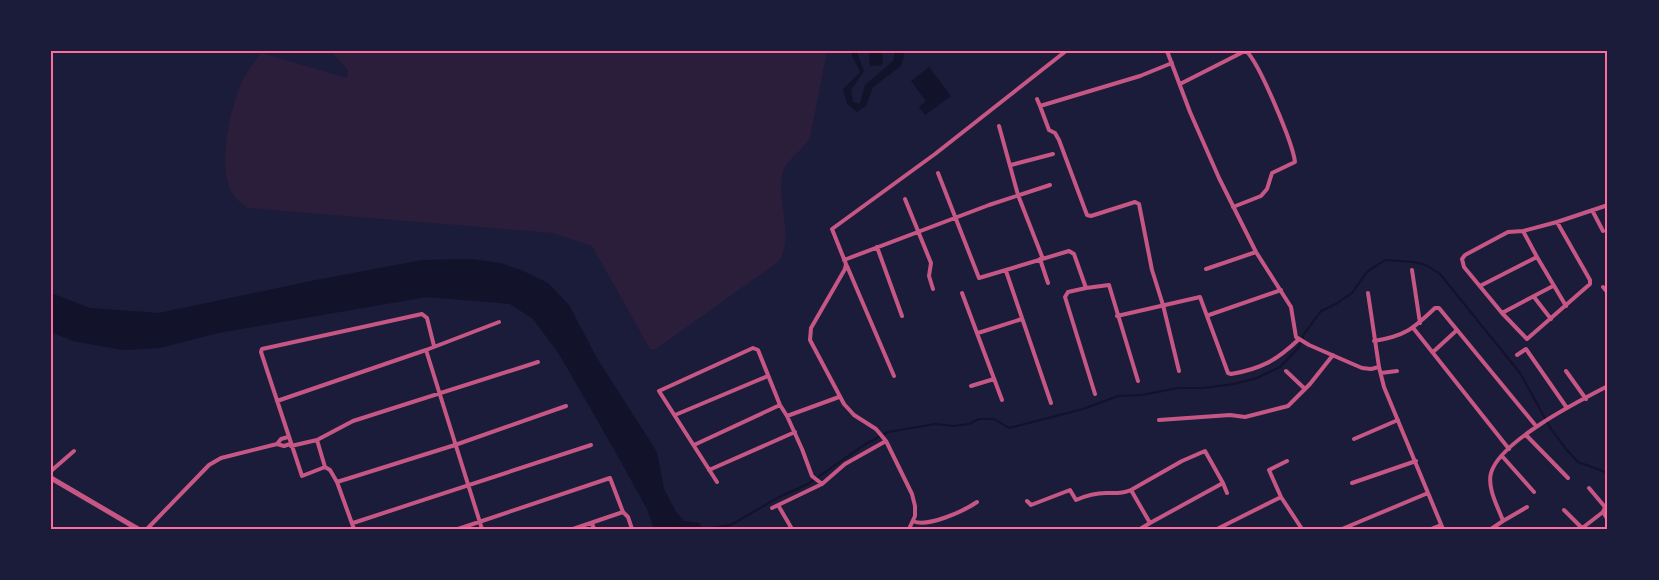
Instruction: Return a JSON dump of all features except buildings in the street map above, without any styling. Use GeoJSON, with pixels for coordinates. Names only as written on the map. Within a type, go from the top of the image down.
{"type":"FeatureCollection","features":[{"type":"Feature","properties":{"kind":"street"},"geometry":{"type":"LineString","coordinates":[[894,375],[832,229],[935,154],[1066,51]]}},
{"type":"Feature","properties":{"kind":"street"},"geometry":{"type":"LineString","coordinates":[[1169,51],[1202,142],[1256,252],[1291,307],[1294,329],[1300,341],[1362,368],[1379,367]]}},
{"type":"Feature","properties":{"kind":"street"},"geometry":{"type":"LineString","coordinates":[[1180,84],[1245,51],[1252,56],[1263,79],[1295,162],[1272,173],[1267,189],[1261,195],[1233,207]]}},
{"type":"Feature","properties":{"kind":"street"},"geometry":{"type":"LineString","coordinates":[[1040,106],[1140,76],[1172,63]]}},
{"type":"Feature","properties":{"kind":"street"},"geometry":{"type":"LineString","coordinates":[[1037,99],[1049,129],[1059,140],[1087,215],[1091,216],[1138,203],[1154,277],[1179,371]]}},
{"type":"Feature","properties":{"kind":"street"},"geometry":{"type":"LineString","coordinates":[[999,126],[1018,195],[1042,259],[1048,283]]}},
{"type":"Feature","properties":{"kind":"street"},"geometry":{"type":"LineString","coordinates":[[1011,165],[1053,154]]}},
{"type":"Feature","properties":{"kind":"street"},"geometry":{"type":"LineString","coordinates":[[938,173],[978,278],[1070,251],[1086,288]]}},
{"type":"Feature","properties":{"kind":"street"},"geometry":{"type":"LineString","coordinates":[[845,262],[954,217],[1050,185]]}},
{"type":"Feature","properties":{"kind":"street"},"geometry":{"type":"LineString","coordinates":[[905,199],[931,263],[929,276],[933,289]]}},
{"type":"Feature","properties":{"kind":"street"},"geometry":{"type":"LineString","coordinates":[[1557,222],[1590,280],[1589,285],[1527,339],[1502,313],[1462,264],[1465,255],[1508,232],[1523,231],[1557,222],[1608,205]]}},
{"type":"Feature","properties":{"kind":"street"},"geometry":{"type":"LineString","coordinates":[[1592,210],[1603,231]]}},
{"type":"Feature","properties":{"kind":"street"},"geometry":{"type":"LineString","coordinates":[[1523,231],[1566,306]]}},
{"type":"Feature","properties":{"kind":"street"},"geometry":{"type":"LineString","coordinates":[[877,247],[902,316]]}},
{"type":"Feature","properties":{"kind":"street"},"geometry":{"type":"LineString","coordinates":[[1206,268],[1256,252]]}},
{"type":"Feature","properties":{"kind":"street"},"geometry":{"type":"LineString","coordinates":[[1480,286],[1536,257]]}},
{"type":"Feature","properties":{"kind":"street"},"geometry":{"type":"LineString","coordinates":[[845,262],[843,276],[820,312],[809,336],[839,397],[854,415],[876,429],[885,439],[912,494],[916,510],[909,529]]}},
{"type":"Feature","properties":{"kind":"street"},"geometry":{"type":"LineString","coordinates":[[1412,270],[1420,323]]}},
{"type":"Feature","properties":{"kind":"street"},"geometry":{"type":"LineString","coordinates":[[1006,271],[1051,403]]}},
{"type":"Feature","properties":{"kind":"street"},"geometry":{"type":"LineString","coordinates":[[1095,394],[1065,297],[1068,292],[1109,285],[1138,381]]}},
{"type":"Feature","properties":{"kind":"street"},"geometry":{"type":"LineString","coordinates":[[1502,313],[1553,286]]}},
{"type":"Feature","properties":{"kind":"street"},"geometry":{"type":"LineString","coordinates":[[1603,287],[1608,293]]}},
{"type":"Feature","properties":{"kind":"street"},"geometry":{"type":"LineString","coordinates":[[1209,315],[1281,290]]}},
{"type":"Feature","properties":{"kind":"street"},"geometry":{"type":"LineString","coordinates":[[962,293],[1002,400]]}},
{"type":"Feature","properties":{"kind":"street"},"geometry":{"type":"LineString","coordinates":[[1368,293],[1374,341],[1384,387],[1442,527],[1431,529]]}},
{"type":"Feature","properties":{"kind":"street"},"geometry":{"type":"LineString","coordinates":[[1117,316],[1200,297],[1209,315],[1230,374],[1264,365],[1278,358],[1300,341]]}},
{"type":"Feature","properties":{"kind":"street"},"geometry":{"type":"LineString","coordinates":[[1534,297],[1551,319]]}},
{"type":"Feature","properties":{"kind":"street"},"geometry":{"type":"LineString","coordinates":[[1374,341],[1400,335],[1414,328],[1438,308],[1536,426]]}},
{"type":"Feature","properties":{"kind":"street"},"geometry":{"type":"LineString","coordinates":[[325,467],[302,476],[261,352],[264,348],[422,314],[427,318],[434,346]]}},
{"type":"Feature","properties":{"kind":"street"},"geometry":{"type":"LineString","coordinates":[[978,333],[1022,318]]}},
{"type":"Feature","properties":{"kind":"street"},"geometry":{"type":"LineString","coordinates":[[277,401],[426,350],[499,322]]}},
{"type":"Feature","properties":{"kind":"street"},"geometry":{"type":"LineString","coordinates":[[1414,328],[1509,449]]}},
{"type":"Feature","properties":{"kind":"street"},"geometry":{"type":"LineString","coordinates":[[1433,352],[1457,330]]}},
{"type":"Feature","properties":{"kind":"street"},"geometry":{"type":"LineString","coordinates":[[717,482],[660,390],[753,348],[758,350],[812,476],[822,484]]}},
{"type":"Feature","properties":{"kind":"street"},"geometry":{"type":"LineString","coordinates":[[1516,355],[1526,349],[1567,408]]}},
{"type":"Feature","properties":{"kind":"street"},"geometry":{"type":"LineString","coordinates":[[426,350],[482,529]]}},
{"type":"Feature","properties":{"kind":"street"},"geometry":{"type":"LineString","coordinates":[[1159,420],[1254,416],[1292,404],[1333,355]]}},
{"type":"Feature","properties":{"kind":"street"},"geometry":{"type":"LineString","coordinates":[[147,529],[209,465],[221,458],[276,444],[284,446],[317,440],[353,421],[538,363]]}},
{"type":"Feature","properties":{"kind":"street"},"geometry":{"type":"LineString","coordinates":[[1286,371],[1305,389]]}},
{"type":"Feature","properties":{"kind":"street"},"geometry":{"type":"LineString","coordinates":[[1381,373],[1397,371]]}},
{"type":"Feature","properties":{"kind":"street"},"geometry":{"type":"LineString","coordinates":[[1566,371],[1586,399]]}},
{"type":"Feature","properties":{"kind":"street"},"geometry":{"type":"LineString","coordinates":[[675,416],[768,376]]}},
{"type":"Feature","properties":{"kind":"street"},"geometry":{"type":"LineString","coordinates":[[971,386],[994,379]]}},
{"type":"Feature","properties":{"kind":"street"},"geometry":{"type":"LineString","coordinates":[[1503,521],[1491,488],[1491,474],[1501,457],[1536,426],[1608,386]]}},
{"type":"Feature","properties":{"kind":"street"},"geometry":{"type":"LineString","coordinates":[[788,416],[839,397]]}},
{"type":"Feature","properties":{"kind":"street"},"geometry":{"type":"LineString","coordinates":[[694,445],[780,405]]}},
{"type":"Feature","properties":{"kind":"street"},"geometry":{"type":"LineString","coordinates":[[337,482],[455,445],[566,406]]}},
{"type":"Feature","properties":{"kind":"street"},"geometry":{"type":"LineString","coordinates":[[1354,439],[1398,420]]}},
{"type":"Feature","properties":{"kind":"street"},"geometry":{"type":"LineString","coordinates":[[710,470],[795,432]]}},
{"type":"Feature","properties":{"kind":"street"},"geometry":{"type":"LineString","coordinates":[[1526,435],[1568,478]]}},
{"type":"Feature","properties":{"kind":"street"},"geometry":{"type":"LineString","coordinates":[[276,444],[288,437]]}},
{"type":"Feature","properties":{"kind":"street"},"geometry":{"type":"LineString","coordinates":[[772,508],[822,484],[845,464],[885,439]]}},
{"type":"Feature","properties":{"kind":"street"},"geometry":{"type":"LineString","coordinates":[[317,440],[325,467],[330,470],[337,482],[354,529]]}},
{"type":"Feature","properties":{"kind":"street"},"geometry":{"type":"LineString","coordinates":[[353,523],[591,445]]}},
{"type":"Feature","properties":{"kind":"street"},"geometry":{"type":"LineString","coordinates":[[1027,501],[1030,505],[1070,490],[1076,500],[1090,495],[1120,494],[1203,450],[1227,493]]}},
{"type":"Feature","properties":{"kind":"street"},"geometry":{"type":"LineString","coordinates":[[51,471],[74,451]]}},
{"type":"Feature","properties":{"kind":"street"},"geometry":{"type":"LineString","coordinates":[[1501,457],[1534,492]]}},
{"type":"Feature","properties":{"kind":"street"},"geometry":{"type":"LineString","coordinates":[[1287,461],[1269,470],[1281,497],[1302,529]]}},
{"type":"Feature","properties":{"kind":"street"},"geometry":{"type":"LineString","coordinates":[[1352,483],[1416,461]]}},
{"type":"Feature","properties":{"kind":"street"},"geometry":{"type":"LineString","coordinates":[[51,478],[138,529]]}},
{"type":"Feature","properties":{"kind":"street"},"geometry":{"type":"LineString","coordinates":[[458,529],[610,478],[632,529]]}},
{"type":"Feature","properties":{"kind":"street"},"geometry":{"type":"LineString","coordinates":[[1140,529],[1223,483]]}},
{"type":"Feature","properties":{"kind":"street"},"geometry":{"type":"LineString","coordinates":[[1564,510],[1581,529],[1603,512],[1605,507],[1589,488]]}},
{"type":"Feature","properties":{"kind":"street"},"geometry":{"type":"LineString","coordinates":[[1131,490],[1150,523]]}},
{"type":"Feature","properties":{"kind":"street"},"geometry":{"type":"LineString","coordinates":[[1342,529],[1428,493]]}},
{"type":"Feature","properties":{"kind":"street"},"geometry":{"type":"LineString","coordinates":[[1217,529],[1281,497]]}},
{"type":"Feature","properties":{"kind":"street"},"geometry":{"type":"LineString","coordinates":[[913,521],[922,524],[932,522],[977,502]]}},
{"type":"Feature","properties":{"kind":"street"},"geometry":{"type":"LineString","coordinates":[[778,505],[792,529]]}},
{"type":"Feature","properties":{"kind":"street"},"geometry":{"type":"LineString","coordinates":[[1491,529],[1527,507]]}},
{"type":"Feature","properties":{"kind":"street"},"geometry":{"type":"LineString","coordinates":[[573,529],[623,512]]}},
{"type":"Feature","properties":{"kind":"street"},"geometry":{"type":"LineString","coordinates":[[1603,512],[1608,520]]}},
{"type":"Feature","properties":{"kind":"street"},"geometry":{"type":"LineString","coordinates":[[592,523],[594,529]]}},
{"type":"Feature","properties":{"kind":"shaded area"},"geometry":{"type":"Polygon","coordinates":[[[330,51],[827,51],[810,138],[787,165],[782,175],[785,243],[778,262],[656,349],[650,349],[592,246],[553,233],[248,208],[241,203],[234,196],[228,184],[225,155],[228,127],[235,99],[247,73],[261,53],[347,78],[348,70],[330,51]]]}},
{"type":"Feature","properties":{"kind":"shaded area"},"geometry":{"type":"Polygon","coordinates":[[[859,51],[857,53],[864,71],[851,90],[853,102],[860,104],[865,85],[893,61],[894,51],[901,51],[904,55],[901,66],[873,87],[866,106],[857,112],[847,104],[843,89],[860,72],[851,53],[859,51]]]}},
{"type":"Feature","properties":{"kind":"shaded area"},"geometry":{"type":"Polygon","coordinates":[[[882,52],[883,65],[870,66],[869,53],[882,52]]]}},
{"type":"Feature","properties":{"kind":"shaded area"},"geometry":{"type":"Polygon","coordinates":[[[929,67],[951,96],[925,115],[919,107],[926,101],[911,81],[929,67]]]}},
{"type":"Feature","properties":{"kind":"shaded area"},"geometry":{"type":"Polygon","coordinates":[[[471,259],[500,263],[521,270],[548,283],[569,305],[598,360],[657,452],[664,489],[676,512],[684,521],[699,523],[703,529],[654,529],[647,509],[559,354],[533,319],[510,304],[427,297],[218,333],[160,348],[122,350],[73,341],[51,332],[51,293],[90,308],[159,313],[422,260],[471,259]]]}},
{"type":"Feature","properties":{"kind":"waterway"},"geometry":{"type":"LineString","coordinates":[[703,529],[731,525],[779,497],[808,484],[864,445],[888,432],[935,424],[953,426],[969,424],[979,419],[994,419],[1009,428],[1083,409],[1118,396],[1234,384],[1257,378],[1280,367],[1299,347],[1304,334],[1321,311],[1352,293],[1367,272],[1385,260],[1426,265],[1440,274],[1520,373],[1551,429],[1566,449],[1578,462],[1608,473]]}}]}
